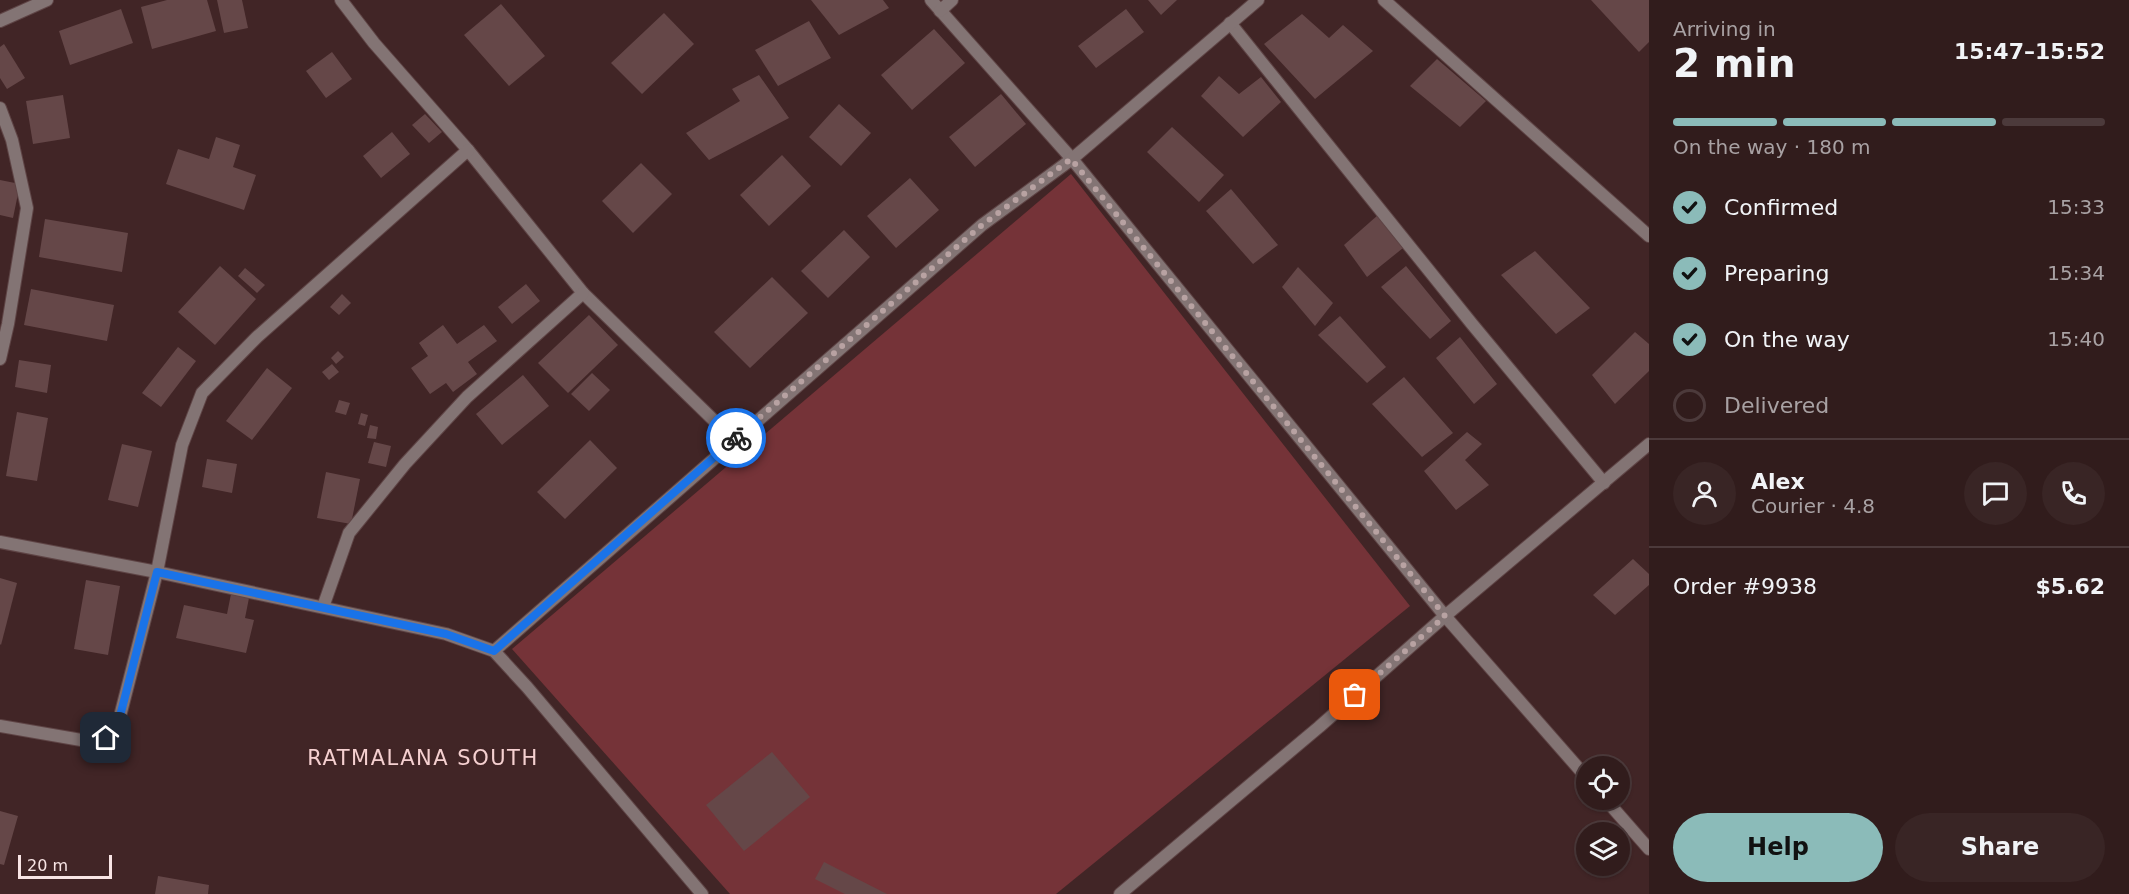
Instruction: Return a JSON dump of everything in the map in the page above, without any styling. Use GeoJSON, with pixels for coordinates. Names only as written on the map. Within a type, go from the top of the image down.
{"type":"FeatureCollection","features":[{"type":"Feature","properties":{"kind":"street"},"geometry":{"type":"LineString","coordinates":[[0,21],[47,0]]}},
{"type":"Feature","properties":{"kind":"street"},"geometry":{"type":"LineString","coordinates":[[341,0],[374,43],[468,150],[583,292],[734,440]]}},
{"type":"Feature","properties":{"kind":"street"},"geometry":{"type":"LineString","coordinates":[[931,0],[1071,159],[1445,616],[1576,765]]}},
{"type":"Feature","properties":{"kind":"street"},"geometry":{"type":"LineString","coordinates":[[940,11],[952,0]]}},
{"type":"Feature","properties":{"kind":"street"},"geometry":{"type":"LineString","coordinates":[[494,651],[982,225],[1071,159],[1258,0]]}},
{"type":"Feature","properties":{"kind":"street"},"geometry":{"type":"LineString","coordinates":[[1384,0],[1649,236]]}},
{"type":"Feature","properties":{"kind":"street"},"geometry":{"type":"LineString","coordinates":[[1230,24],[1505,365],[1604,483]]}},
{"type":"Feature","properties":{"kind":"street"},"geometry":{"type":"LineString","coordinates":[[0,108],[12,140],[27,208],[0,359]]}},
{"type":"Feature","properties":{"kind":"street"},"geometry":{"type":"LineString","coordinates":[[0,726],[87,741],[106,738],[118,724],[157,572],[182,445],[202,393],[257,337],[468,150]]}},
{"type":"Feature","properties":{"kind":"street"},"geometry":{"type":"LineString","coordinates":[[323,607],[349,533],[405,464],[467,397],[583,292]]}},
{"type":"Feature","properties":{"kind":"street"},"geometry":{"type":"LineString","coordinates":[[1120,894],[1649,444]]}},
{"type":"Feature","properties":{"kind":"street"},"geometry":{"type":"LineString","coordinates":[[0,542],[157,572],[446,634],[494,651],[702,894]]}},
{"type":"Feature","properties":{"kind":"street"},"geometry":{"type":"LineString","coordinates":[[1615,810],[1649,849]]}},
{"type":"Feature","properties":{"kind":"shaded area"},"geometry":{"type":"Polygon","coordinates":[[[1071,174],[1410,606],[1056,894],[730,894],[512,649],[1071,174]]]}},
{"type":"Feature","properties":{"kind":"building"},"geometry":{"type":"Polygon","coordinates":[[[167,0],[207,0],[216,31],[152,49],[141,7],[167,0]]]}},
{"type":"Feature","properties":{"kind":"building"},"geometry":{"type":"Polygon","coordinates":[[[217,0],[242,0],[248,28],[224,33],[217,0]]]}},
{"type":"Feature","properties":{"kind":"building"},"geometry":{"type":"Polygon","coordinates":[[[811,0],[883,0],[889,8],[839,35],[811,0]]]}},
{"type":"Feature","properties":{"kind":"building"},"geometry":{"type":"Polygon","coordinates":[[[1148,0],[1177,0],[1161,15],[1148,0]]]}},
{"type":"Feature","properties":{"kind":"building"},"geometry":{"type":"Polygon","coordinates":[[[1591,0],[1649,0],[1649,42],[1639,52],[1591,0]]]}},
{"type":"Feature","properties":{"kind":"building"},"geometry":{"type":"Polygon","coordinates":[[[501,4],[545,56],[509,86],[464,35],[501,4]]]}},
{"type":"Feature","properties":{"kind":"building"},"geometry":{"type":"Polygon","coordinates":[[[121,9],[133,43],[70,65],[59,31],[121,9]]]}},
{"type":"Feature","properties":{"kind":"building"},"geometry":{"type":"Polygon","coordinates":[[[1126,9],[1144,32],[1096,68],[1078,46],[1126,9]]]}},
{"type":"Feature","properties":{"kind":"building"},"geometry":{"type":"Polygon","coordinates":[[[664,13],[694,44],[642,94],[611,63],[664,13]]]}},
{"type":"Feature","properties":{"kind":"building"},"geometry":{"type":"Polygon","coordinates":[[[1302,14],[1329,38],[1343,25],[1373,51],[1315,99],[1264,44],[1302,14]]]}},
{"type":"Feature","properties":{"kind":"building"},"geometry":{"type":"Polygon","coordinates":[[[809,21],[831,58],[778,86],[755,50],[809,21]]]}},
{"type":"Feature","properties":{"kind":"building"},"geometry":{"type":"Polygon","coordinates":[[[934,29],[965,63],[912,110],[881,75],[934,29]]]}},
{"type":"Feature","properties":{"kind":"building"},"geometry":{"type":"Polygon","coordinates":[[[4,44],[25,78],[7,89],[0,78],[0,47],[4,44]]]}},
{"type":"Feature","properties":{"kind":"building"},"geometry":{"type":"Polygon","coordinates":[[[332,52],[352,79],[326,98],[306,71],[332,52]]]}},
{"type":"Feature","properties":{"kind":"building"},"geometry":{"type":"Polygon","coordinates":[[[1437,59],[1486,101],[1460,127],[1410,86],[1437,59]]]}},
{"type":"Feature","properties":{"kind":"building"},"geometry":{"type":"Polygon","coordinates":[[[759,75],[789,118],[709,160],[686,133],[740,101],[732,89],[759,75]]]}},
{"type":"Feature","properties":{"kind":"building"},"geometry":{"type":"Polygon","coordinates":[[[1219,76],[1239,94],[1261,77],[1281,102],[1243,137],[1201,96],[1219,76]]]}},
{"type":"Feature","properties":{"kind":"building"},"geometry":{"type":"Polygon","coordinates":[[[1001,94],[1026,124],[975,167],[949,137],[1001,94]]]}},
{"type":"Feature","properties":{"kind":"building"},"geometry":{"type":"Polygon","coordinates":[[[63,95],[70,138],[33,144],[26,101],[63,95]]]}},
{"type":"Feature","properties":{"kind":"building"},"geometry":{"type":"Polygon","coordinates":[[[839,104],[871,133],[841,166],[809,137],[839,104]]]}},
{"type":"Feature","properties":{"kind":"building"},"geometry":{"type":"Polygon","coordinates":[[[425,114],[442,132],[429,143],[412,125],[425,114]]]}},
{"type":"Feature","properties":{"kind":"building"},"geometry":{"type":"Polygon","coordinates":[[[1172,127],[1224,175],[1199,202],[1147,152],[1172,127]]]}},
{"type":"Feature","properties":{"kind":"building"},"geometry":{"type":"Polygon","coordinates":[[[392,132],[410,154],[381,178],[363,156],[392,132]]]}},
{"type":"Feature","properties":{"kind":"building"},"geometry":{"type":"Polygon","coordinates":[[[216,137],[240,145],[233,167],[256,175],[244,210],[166,184],[178,149],[209,159],[216,137]]]}},
{"type":"Feature","properties":{"kind":"building"},"geometry":{"type":"Polygon","coordinates":[[[782,155],[811,186],[769,226],[740,195],[782,155]]]}},
{"type":"Feature","properties":{"kind":"building"},"geometry":{"type":"Polygon","coordinates":[[[641,163],[672,194],[633,233],[602,201],[641,163]]]}},
{"type":"Feature","properties":{"kind":"building"},"geometry":{"type":"Polygon","coordinates":[[[910,178],[939,210],[896,248],[867,216],[910,178]]]}},
{"type":"Feature","properties":{"kind":"building"},"geometry":{"type":"Polygon","coordinates":[[[0,180],[20,184],[13,218],[0,215],[0,180]]]}},
{"type":"Feature","properties":{"kind":"building"},"geometry":{"type":"Polygon","coordinates":[[[1231,189],[1278,245],[1253,264],[1206,211],[1231,189]]]}},
{"type":"Feature","properties":{"kind":"building"},"geometry":{"type":"Polygon","coordinates":[[[1378,215],[1403,248],[1367,277],[1344,245],[1378,215]]]}},
{"type":"Feature","properties":{"kind":"building"},"geometry":{"type":"Polygon","coordinates":[[[45,219],[128,233],[122,272],[39,257],[45,219]]]}},
{"type":"Feature","properties":{"kind":"building"},"geometry":{"type":"Polygon","coordinates":[[[844,230],[870,257],[828,298],[801,271],[844,230]]]}},
{"type":"Feature","properties":{"kind":"building"},"geometry":{"type":"Polygon","coordinates":[[[1535,251],[1590,308],[1556,334],[1501,275],[1535,251]]]}},
{"type":"Feature","properties":{"kind":"building"},"geometry":{"type":"Polygon","coordinates":[[[220,266],[256,299],[215,345],[178,312],[220,266]]]}},
{"type":"Feature","properties":{"kind":"building"},"geometry":{"type":"Polygon","coordinates":[[[1406,266],[1451,321],[1430,339],[1381,287],[1406,266]]]}},
{"type":"Feature","properties":{"kind":"building"},"geometry":{"type":"Polygon","coordinates":[[[1298,267],[1333,303],[1315,326],[1282,287],[1298,267]]]}},
{"type":"Feature","properties":{"kind":"building"},"geometry":{"type":"Polygon","coordinates":[[[245,268],[265,285],[257,293],[238,276],[245,268]]]}},
{"type":"Feature","properties":{"kind":"building"},"geometry":{"type":"Polygon","coordinates":[[[772,277],[808,313],[750,368],[714,332],[772,277]]]}},
{"type":"Feature","properties":{"kind":"building"},"geometry":{"type":"Polygon","coordinates":[[[526,284],[540,301],[512,324],[498,307],[526,284]]]}},
{"type":"Feature","properties":{"kind":"building"},"geometry":{"type":"Polygon","coordinates":[[[31,289],[114,305],[107,341],[24,325],[31,289]]]}},
{"type":"Feature","properties":{"kind":"building"},"geometry":{"type":"Polygon","coordinates":[[[342,294],[351,303],[339,315],[330,307],[342,294]]]}},
{"type":"Feature","properties":{"kind":"building"},"geometry":{"type":"Polygon","coordinates":[[[589,315],[618,345],[568,393],[538,363],[589,315]]]}},
{"type":"Feature","properties":{"kind":"building"},"geometry":{"type":"Polygon","coordinates":[[[1340,316],[1386,367],[1367,383],[1318,335],[1340,316]]]}},
{"type":"Feature","properties":{"kind":"building"},"geometry":{"type":"Polygon","coordinates":[[[443,325],[457,344],[484,325],[497,341],[468,362],[477,374],[453,392],[446,383],[430,394],[411,368],[428,356],[419,343],[443,325]]]}},
{"type":"Feature","properties":{"kind":"building"},"geometry":{"type":"Polygon","coordinates":[[[1635,332],[1649,344],[1649,371],[1615,404],[1592,375],[1635,332]]]}},
{"type":"Feature","properties":{"kind":"building"},"geometry":{"type":"Polygon","coordinates":[[[1460,337],[1497,384],[1474,404],[1436,358],[1460,337]]]}},
{"type":"Feature","properties":{"kind":"building"},"geometry":{"type":"Polygon","coordinates":[[[178,347],[196,361],[161,407],[142,393],[178,347]]]}},
{"type":"Feature","properties":{"kind":"building"},"geometry":{"type":"Polygon","coordinates":[[[338,351],[344,357],[336,364],[331,358],[338,351]]]}},
{"type":"Feature","properties":{"kind":"building"},"geometry":{"type":"Polygon","coordinates":[[[19,360],[51,365],[47,393],[15,387],[19,360]]]}},
{"type":"Feature","properties":{"kind":"building"},"geometry":{"type":"Polygon","coordinates":[[[332,364],[339,372],[329,380],[322,372],[332,364]]]}},
{"type":"Feature","properties":{"kind":"building"},"geometry":{"type":"Polygon","coordinates":[[[267,368],[292,388],[252,440],[226,421],[267,368]]]}},
{"type":"Feature","properties":{"kind":"building"},"geometry":{"type":"Polygon","coordinates":[[[592,373],[610,390],[589,411],[571,394],[592,373]]]}},
{"type":"Feature","properties":{"kind":"building"},"geometry":{"type":"Polygon","coordinates":[[[523,375],[549,406],[502,445],[476,414],[523,375]]]}},
{"type":"Feature","properties":{"kind":"building"},"geometry":{"type":"Polygon","coordinates":[[[1404,377],[1453,433],[1422,457],[1372,404],[1404,377]]]}},
{"type":"Feature","properties":{"kind":"building"},"geometry":{"type":"Polygon","coordinates":[[[339,400],[350,403],[346,415],[335,412],[339,400]]]}},
{"type":"Feature","properties":{"kind":"building"},"geometry":{"type":"Polygon","coordinates":[[[17,412],[48,418],[37,481],[6,476],[17,412]]]}},
{"type":"Feature","properties":{"kind":"building"},"geometry":{"type":"Polygon","coordinates":[[[361,413],[368,415],[365,426],[358,424],[361,413]]]}},
{"type":"Feature","properties":{"kind":"building"},"geometry":{"type":"Polygon","coordinates":[[[370,425],[378,427],[376,439],[367,438],[370,425]]]}},
{"type":"Feature","properties":{"kind":"building"},"geometry":{"type":"Polygon","coordinates":[[[1467,432],[1482,444],[1465,460],[1489,485],[1456,510],[1424,471],[1467,432]]]}},
{"type":"Feature","properties":{"kind":"building"},"geometry":{"type":"Polygon","coordinates":[[[590,440],[617,468],[565,519],[537,492],[590,440]]]}},
{"type":"Feature","properties":{"kind":"building"},"geometry":{"type":"Polygon","coordinates":[[[374,442],[391,446],[386,467],[368,463],[374,442]]]}},
{"type":"Feature","properties":{"kind":"building"},"geometry":{"type":"Polygon","coordinates":[[[122,444],[152,451],[138,507],[108,500],[122,444]]]}},
{"type":"Feature","properties":{"kind":"building"},"geometry":{"type":"Polygon","coordinates":[[[207,459],[237,464],[232,493],[202,487],[207,459]]]}},
{"type":"Feature","properties":{"kind":"building"},"geometry":{"type":"Polygon","coordinates":[[[326,472],[360,479],[351,524],[317,518],[326,472]]]}},
{"type":"Feature","properties":{"kind":"building"},"geometry":{"type":"Polygon","coordinates":[[[1633,559],[1649,574],[1649,585],[1615,615],[1593,595],[1633,559]]]}},
{"type":"Feature","properties":{"kind":"building"},"geometry":{"type":"Polygon","coordinates":[[[0,578],[17,583],[1,645],[0,644],[0,578]]]}},
{"type":"Feature","properties":{"kind":"building"},"geometry":{"type":"Polygon","coordinates":[[[86,580],[120,586],[108,655],[74,649],[86,580]]]}},
{"type":"Feature","properties":{"kind":"building"},"geometry":{"type":"Polygon","coordinates":[[[231,594],[249,598],[245,618],[254,620],[246,653],[176,638],[184,605],[227,614],[231,594]]]}},
{"type":"Feature","properties":{"kind":"building"},"geometry":{"type":"Polygon","coordinates":[[[772,752],[810,797],[744,851],[706,805],[772,752]]]}},
{"type":"Feature","properties":{"kind":"building"},"geometry":{"type":"Polygon","coordinates":[[[0,811],[18,816],[4,865],[0,864],[0,811]]]}},
{"type":"Feature","properties":{"kind":"building"},"geometry":{"type":"Polygon","coordinates":[[[824,862],[887,894],[845,894],[815,879],[824,862]]]}},
{"type":"Feature","properties":{"kind":"building"},"geometry":{"type":"Polygon","coordinates":[[[158,876],[209,885],[208,894],[155,894],[158,876]]]}},
{"type":"Feature","properties":{"kind":"way so far"},"geometry":{"type":"LineString","coordinates":[[736,438],[982,225],[1071,159],[1445,616],[1355,695]]}},
{"type":"Feature","properties":{"kind":"district","name":"RATMALANA SOUTH"},"geometry":{"type":"Point","coordinates":[423,758]}},
{"type":"Feature","properties":{"kind":"route"},"geometry":{"type":"LineString","coordinates":[[106,738],[118,724],[157,572],[446,634],[494,651],[736,438]]}}]}
